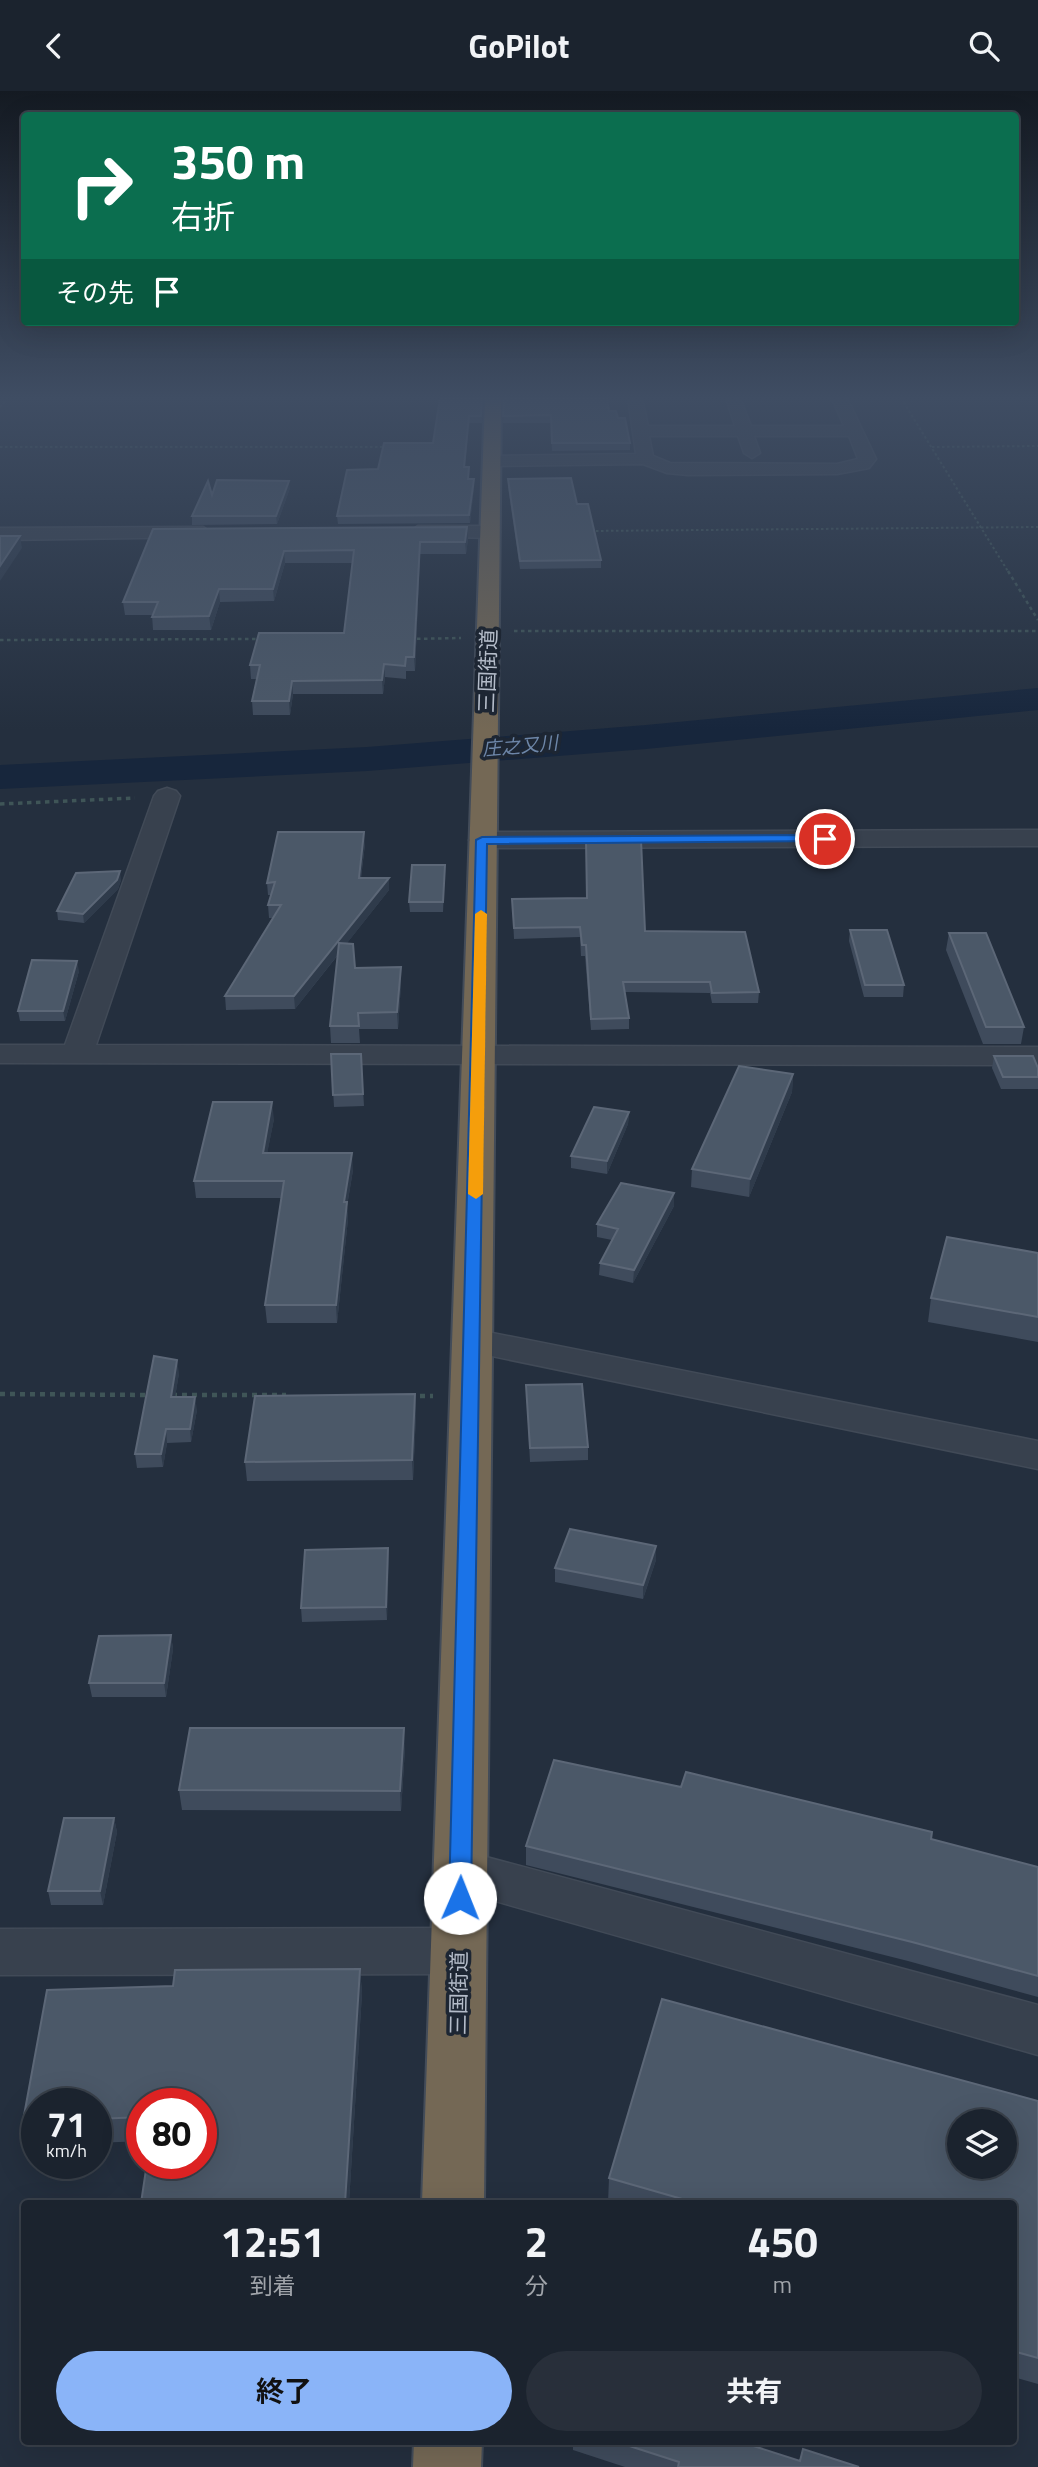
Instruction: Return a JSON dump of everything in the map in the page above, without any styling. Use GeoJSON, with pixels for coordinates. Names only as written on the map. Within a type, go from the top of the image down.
{"type":"FeatureCollection","features":[{"type":"Feature","properties":{"kind":"highway","name":"三国街道"},"geometry":{"type":"LineString","coordinates":[[453,2200],[483,782],[491,509]]}},
{"type":"Feature","properties":{"kind":"highway"},"geometry":{"type":"LineString","coordinates":[[447,2467],[448,2445]]}},
{"type":"Feature","properties":{"kind":"street"},"geometry":{"type":"LineString","coordinates":[[395,532],[491,532]]}},
{"type":"Feature","properties":{"kind":"street"},"geometry":{"type":"LineString","coordinates":[[0,534],[216,533]]}},
{"type":"Feature","properties":{"kind":"street"},"geometry":{"type":"LineString","coordinates":[[77,1054],[167,796]]}},
{"type":"Feature","properties":{"kind":"street"},"geometry":{"type":"LineString","coordinates":[[482,840],[1038,838]]}},
{"type":"Feature","properties":{"kind":"street"},"geometry":{"type":"LineString","coordinates":[[0,1053],[1038,1056]]}},
{"type":"Feature","properties":{"kind":"street"},"geometry":{"type":"LineString","coordinates":[[472,1341],[1038,1455]]}},
{"type":"Feature","properties":{"kind":"street"},"geometry":{"type":"LineString","coordinates":[[460,1871],[1038,2030]]}},
{"type":"Feature","properties":{"kind":"street"},"geometry":{"type":"LineString","coordinates":[[0,1952],[459,1951]]}},
{"type":"Feature","properties":{"kind":"path"},"geometry":{"type":"LineString","coordinates":[[968,509],[1038,620]]}},
{"type":"Feature","properties":{"kind":"path"},"geometry":{"type":"LineString","coordinates":[[584,531],[1038,527]]}},
{"type":"Feature","properties":{"kind":"path"},"geometry":{"type":"LineString","coordinates":[[407,639],[489,635],[1038,631]]}},
{"type":"Feature","properties":{"kind":"path"},"geometry":{"type":"LineString","coordinates":[[0,641],[271,639]]}},
{"type":"Feature","properties":{"kind":"path"},"geometry":{"type":"LineString","coordinates":[[0,804],[167,796]]}},
{"type":"Feature","properties":{"kind":"path"},"geometry":{"type":"LineString","coordinates":[[0,1394],[293,1395]]}},
{"type":"Feature","properties":{"kind":"path"},"geometry":{"type":"LineString","coordinates":[[403,1396],[471,1396]]}},
{"type":"Feature","properties":{"kind":"building"},"geometry":{"type":"Polygon","coordinates":[[[195,509],[279,509],[276,516],[192,516],[195,509]]]}},
{"type":"Feature","properties":{"kind":"building"},"geometry":{"type":"Polygon","coordinates":[[[339,509],[470,509],[469,515],[337,516],[339,509]]]}},
{"type":"Feature","properties":{"kind":"building"},"geometry":{"type":"Polygon","coordinates":[[[512,509],[589,509],[601,560],[520,561],[512,509]]]}},
{"type":"Feature","properties":{"kind":"building"},"geometry":{"type":"Polygon","coordinates":[[[467,527],[465,542],[420,542],[414,657],[406,657],[405,666],[384,664],[382,680],[292,681],[289,701],[252,701],[260,665],[250,665],[259,633],[344,633],[354,550],[284,551],[273,589],[219,589],[209,616],[152,617],[158,602],[123,602],[153,529],[467,527]]]}},
{"type":"Feature","properties":{"kind":"building"},"geometry":{"type":"Polygon","coordinates":[[[0,536],[20,536],[0,566],[0,536]]]}},
{"type":"Feature","properties":{"kind":"building"},"geometry":{"type":"Polygon","coordinates":[[[278,832],[364,832],[359,878],[389,878],[294,996],[225,996],[281,905],[268,905],[275,882],[267,883],[278,832]]]}},
{"type":"Feature","properties":{"kind":"building"},"geometry":{"type":"Polygon","coordinates":[[[586,840],[641,840],[645,931],[745,932],[759,992],[712,993],[710,982],[623,982],[629,1018],[591,1019],[586,945],[582,945],[580,927],[514,928],[512,899],[587,898],[586,840]]]}},
{"type":"Feature","properties":{"kind":"building"},"geometry":{"type":"Polygon","coordinates":[[[412,865],[445,865],[443,902],[409,902],[412,865]]]}},
{"type":"Feature","properties":{"kind":"building"},"geometry":{"type":"Polygon","coordinates":[[[120,871],[117,880],[83,914],[57,911],[76,873],[120,871]]]}},
{"type":"Feature","properties":{"kind":"building"},"geometry":{"type":"Polygon","coordinates":[[[850,930],[887,930],[904,985],[865,985],[850,930]]]}},
{"type":"Feature","properties":{"kind":"building"},"geometry":{"type":"Polygon","coordinates":[[[949,933],[986,933],[1024,1027],[986,1027],[949,933]]]}},
{"type":"Feature","properties":{"kind":"building"},"geometry":{"type":"Polygon","coordinates":[[[339,943],[353,944],[355,968],[401,967],[397,1012],[358,1013],[359,1026],[330,1026],[339,943]]]}},
{"type":"Feature","properties":{"kind":"building"},"geometry":{"type":"Polygon","coordinates":[[[32,960],[77,961],[63,1011],[18,1011],[32,960]]]}},
{"type":"Feature","properties":{"kind":"building"},"geometry":{"type":"Polygon","coordinates":[[[331,1054],[361,1054],[363,1094],[333,1095],[331,1054]]]}},
{"type":"Feature","properties":{"kind":"building"},"geometry":{"type":"Polygon","coordinates":[[[994,1056],[1033,1056],[1038,1077],[1003,1077],[994,1056]]]}},
{"type":"Feature","properties":{"kind":"building"},"geometry":{"type":"Polygon","coordinates":[[[739,1066],[793,1074],[750,1179],[692,1169],[739,1066]]]}},
{"type":"Feature","properties":{"kind":"building"},"geometry":{"type":"Polygon","coordinates":[[[213,1102],[272,1102],[263,1153],[352,1153],[344,1202],[347,1202],[336,1305],[265,1305],[284,1181],[194,1181],[213,1102]]]}},
{"type":"Feature","properties":{"kind":"building"},"geometry":{"type":"Polygon","coordinates":[[[594,1107],[629,1112],[607,1161],[571,1156],[594,1107]]]}},
{"type":"Feature","properties":{"kind":"building"},"geometry":{"type":"Polygon","coordinates":[[[621,1183],[674,1193],[634,1270],[600,1263],[618,1229],[597,1224],[621,1183]]]}},
{"type":"Feature","properties":{"kind":"building"},"geometry":{"type":"Polygon","coordinates":[[[947,1237],[1038,1253],[1038,1317],[931,1298],[947,1237]]]}},
{"type":"Feature","properties":{"kind":"building"},"geometry":{"type":"Polygon","coordinates":[[[154,1356],[177,1360],[171,1397],[195,1397],[190,1429],[166,1429],[161,1454],[135,1454],[154,1356]]]}},
{"type":"Feature","properties":{"kind":"building"},"geometry":{"type":"Polygon","coordinates":[[[582,1384],[588,1447],[530,1448],[526,1385],[582,1384]]]}},
{"type":"Feature","properties":{"kind":"building"},"geometry":{"type":"Polygon","coordinates":[[[415,1394],[412,1460],[245,1462],[255,1396],[415,1394]]]}},
{"type":"Feature","properties":{"kind":"building"},"geometry":{"type":"Polygon","coordinates":[[[570,1529],[656,1546],[643,1585],[555,1568],[570,1529]]]}},
{"type":"Feature","properties":{"kind":"building"},"geometry":{"type":"Polygon","coordinates":[[[388,1548],[386,1607],[301,1608],[305,1550],[388,1548]]]}},
{"type":"Feature","properties":{"kind":"building"},"geometry":{"type":"Polygon","coordinates":[[[171,1635],[164,1683],[89,1683],[99,1636],[171,1635]]]}},
{"type":"Feature","properties":{"kind":"building"},"geometry":{"type":"Polygon","coordinates":[[[190,1728],[404,1728],[400,1791],[179,1790],[190,1728]]]}},
{"type":"Feature","properties":{"kind":"building"},"geometry":{"type":"Polygon","coordinates":[[[554,1760],[681,1787],[686,1772],[932,1832],[931,1839],[1038,1867],[1038,1976],[526,1846],[554,1760]]]}},
{"type":"Feature","properties":{"kind":"building"},"geometry":{"type":"Polygon","coordinates":[[[64,1818],[114,1818],[100,1891],[48,1891],[64,1818]]]}},
{"type":"Feature","properties":{"kind":"building"},"geometry":{"type":"Polygon","coordinates":[[[360,1969],[345,2200],[141,2200],[145,2179],[217,2179],[217,2088],[126,2088],[126,2118],[112,2118],[112,2088],[29,2088],[47,1990],[173,1986],[175,1970],[360,1969]]]}},
{"type":"Feature","properties":{"kind":"building"},"geometry":{"type":"Polygon","coordinates":[[[662,1999],[1038,2101],[1038,2358],[1017,2352],[1017,2200],[686,2200],[609,2178],[662,1999]]]}},
{"type":"Feature","properties":{"kind":"building"},"geometry":{"type":"Polygon","coordinates":[[[626,2445],[750,2445],[800,2461],[803,2449],[859,2467],[678,2467],[679,2462],[626,2445]]]}},
{"type":"Feature","properties":{"kind":"waterway","name":"庄之又川"},"geometry":{"type":"LineString","coordinates":[[0,777],[367,759],[646,737],[1038,699]]}},
{"type":"Feature","properties":{"kind":"slow traffic"},"geometry":{"type":"LineString","coordinates":[[476,1194],[481,914]]}},
{"type":"Feature","properties":{"kind":"route"},"geometry":{"type":"LineString","coordinates":[[460,1898],[482,840],[825,839]]}}]}
